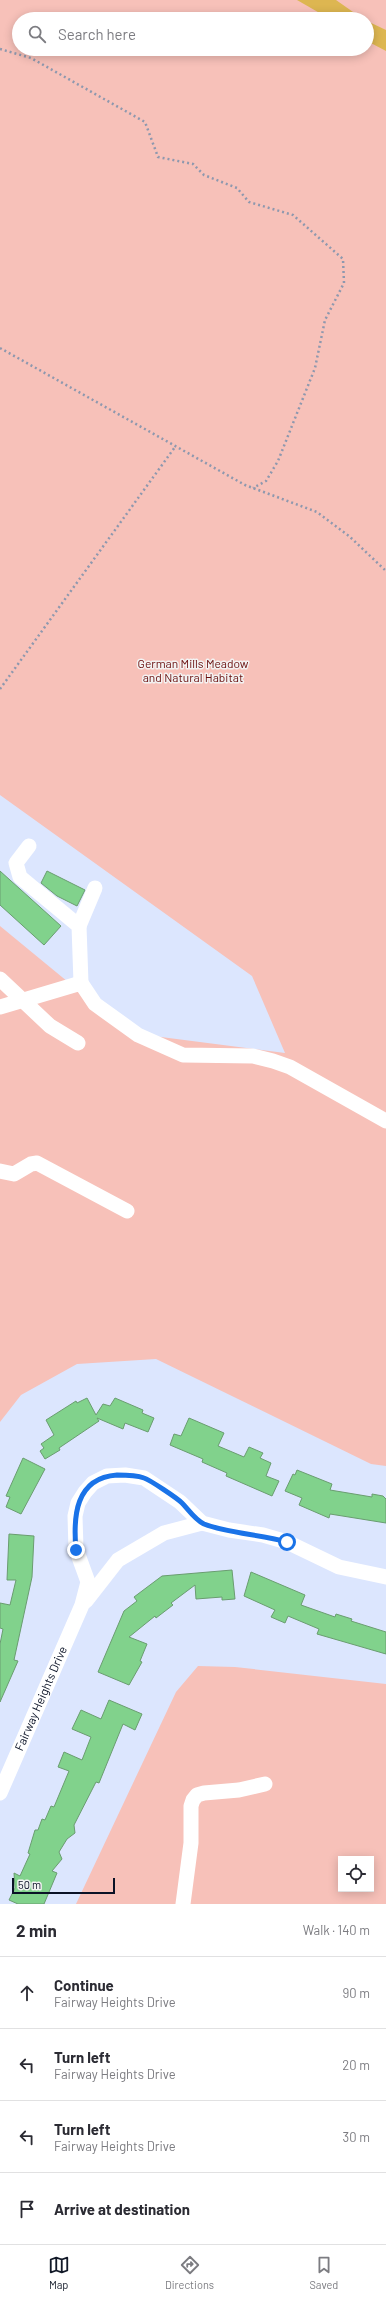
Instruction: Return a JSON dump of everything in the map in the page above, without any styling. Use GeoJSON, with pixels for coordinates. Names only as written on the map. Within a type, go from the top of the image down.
{"type":"FeatureCollection","features":[{"type":"Feature","properties":{"kind":"street"},"geometry":{"type":"LineString","coordinates":[[29,846],[16,863],[20,877],[79,926]]}},
{"type":"Feature","properties":{"kind":"street"},"geometry":{"type":"LineString","coordinates":[[95,888],[79,926],[81,983],[95,1004],[138,1035],[183,1055],[253,1056],[273,1061],[290,1067],[386,1121]]}},
{"type":"Feature","properties":{"kind":"street"},"geometry":{"type":"LineString","coordinates":[[0,979],[50,1026],[78,1043]]}},
{"type":"Feature","properties":{"kind":"street"},"geometry":{"type":"LineString","coordinates":[[0,1007],[21,999],[81,983]]}},
{"type":"Feature","properties":{"kind":"street"},"geometry":{"type":"LineString","coordinates":[[0,1170],[14,1174],[32,1164],[42,1165],[55,1175],[127,1212]]}},
{"type":"Feature","properties":{"kind":"street","name":"Fairway Heights Drive"},"geometry":{"type":"LineString","coordinates":[[0,1793],[82,1604],[88,1582],[76,1550],[75,1516],[78,1503],[93,1483],[107,1476],[125,1475],[144,1478],[180,1502],[202,1523]]}},
{"type":"Feature","properties":{"kind":"street","name":"Fairway Heights Drive"},"geometry":{"type":"LineString","coordinates":[[82,1604],[118,1560],[164,1533],[202,1523],[263,1535],[287,1542],[339,1567],[386,1577]]}},
{"type":"Feature","properties":{"kind":"street"},"geometry":{"type":"LineString","coordinates":[[183,1904],[191,1842],[193,1800],[197,1795],[204,1793],[239,1790],[265,1784]]}},
{"type":"Feature","properties":{"kind":"path"},"geometry":{"type":"LineString","coordinates":[[0,49],[12,52]]}},
{"type":"Feature","properties":{"kind":"path"},"geometry":{"type":"LineString","coordinates":[[24,56],[31,58],[145,122],[158,157],[193,164],[204,175],[237,188],[249,202],[293,215],[343,259],[344,283],[325,320],[315,368],[278,461],[266,481],[253,488]]}},
{"type":"Feature","properties":{"kind":"path"},"geometry":{"type":"LineString","coordinates":[[0,348],[175,447],[253,488],[317,512],[349,536],[386,571]]}},
{"type":"Feature","properties":{"kind":"path"},"geometry":{"type":"LineString","coordinates":[[0,689],[175,447]]}},
{"type":"Feature","properties":{"kind":"green space","name":"German Mills Meadow and Natural Habitat"},"geometry":{"type":"Polygon","coordinates":[[[0,0],[386,0],[386,1466],[371,1464],[156,1359],[77,1364],[21,1395],[0,1422],[0,926],[130,1033],[285,1053],[252,976],[0,795],[0,0]]]}},
{"type":"Feature","properties":{"kind":"green space"},"geometry":{"type":"Polygon","coordinates":[[[198,1666],[235,1667],[386,1684],[386,1904],[76,1904],[176,1692],[198,1666]]]}},
{"type":"Feature","properties":{"kind":"shaded area"},"geometry":{"type":"Polygon","coordinates":[[[297,0],[336,0],[353,12],[318,12],[297,0]]]}},
{"type":"Feature","properties":{"kind":"shaded area"},"geometry":{"type":"Polygon","coordinates":[[[374,24],[386,30],[386,51],[374,45],[374,24]]]}},
{"type":"Feature","properties":{"kind":"building"},"geometry":{"type":"Polygon","coordinates":[[[0,871],[61,926],[44,945],[0,905],[0,871]]]}},
{"type":"Feature","properties":{"kind":"building"},"geometry":{"type":"Polygon","coordinates":[[[47,871],[85,890],[77,906],[57,896],[41,883],[47,871]]]}},
{"type":"Feature","properties":{"kind":"building"},"geometry":{"type":"Polygon","coordinates":[[[87,1398],[96,1415],[103,1404],[110,1406],[115,1398],[143,1410],[142,1413],[154,1418],[148,1432],[125,1423],[123,1429],[97,1418],[99,1421],[59,1448],[60,1450],[45,1459],[40,1451],[44,1448],[41,1444],[54,1435],[46,1420],[76,1401],[77,1403],[87,1398]]]}},
{"type":"Feature","properties":{"kind":"building"},"geometry":{"type":"Polygon","coordinates":[[[189,1418],[224,1433],[218,1446],[244,1457],[249,1447],[263,1453],[260,1458],[271,1463],[266,1476],[279,1481],[272,1496],[226,1476],[227,1473],[202,1462],[203,1459],[170,1445],[174,1434],[181,1436],[189,1418]]]}},
{"type":"Feature","properties":{"kind":"building"},"geometry":{"type":"Polygon","coordinates":[[[23,1458],[45,1469],[21,1514],[6,1507],[10,1497],[6,1496],[23,1458]]]}},
{"type":"Feature","properties":{"kind":"building"},"geometry":{"type":"Polygon","coordinates":[[[297,1470],[332,1484],[330,1490],[372,1497],[372,1494],[383,1496],[386,1499],[386,1523],[330,1514],[329,1518],[299,1505],[302,1498],[285,1491],[293,1474],[295,1475],[297,1470]]]}},
{"type":"Feature","properties":{"kind":"building"},"geometry":{"type":"Polygon","coordinates":[[[9,1534],[34,1536],[32,1577],[14,1660],[18,1661],[0,1702],[0,1644],[3,1629],[0,1628],[0,1603],[10,1605],[16,1580],[7,1580],[9,1534]]]}},
{"type":"Feature","properties":{"kind":"building"},"geometry":{"type":"Polygon","coordinates":[[[232,1570],[235,1599],[222,1600],[222,1597],[196,1599],[195,1585],[171,1603],[173,1605],[156,1618],[155,1616],[129,1637],[147,1644],[140,1661],[142,1662],[129,1685],[98,1672],[124,1611],[137,1601],[134,1597],[162,1576],[232,1570]]]}},
{"type":"Feature","properties":{"kind":"building"},"geometry":{"type":"Polygon","coordinates":[[[251,1572],[305,1595],[301,1605],[335,1617],[336,1614],[352,1619],[351,1621],[386,1632],[386,1654],[317,1634],[319,1629],[288,1616],[285,1623],[271,1617],[275,1610],[244,1596],[251,1572]]]}},
{"type":"Feature","properties":{"kind":"building"},"geometry":{"type":"Polygon","coordinates":[[[109,1700],[142,1714],[135,1730],[123,1724],[99,1783],[96,1782],[74,1825],[75,1833],[67,1839],[59,1852],[62,1859],[52,1871],[57,1873],[44,1904],[18,1904],[9,1900],[15,1888],[14,1873],[20,1876],[30,1854],[28,1853],[35,1830],[38,1830],[42,1819],[45,1820],[51,1806],[54,1807],[69,1771],[58,1767],[64,1752],[82,1760],[91,1737],[72,1729],[81,1710],[101,1719],[109,1700]]]}},
{"type":"Feature","properties":{"kind":"route"},"geometry":{"type":"LineString","coordinates":[[76,1550],[74,1529],[75,1516],[78,1503],[85,1492],[93,1483],[107,1476],[125,1475],[144,1478],[180,1502],[202,1523],[229,1530],[263,1535],[287,1542]]}}]}
